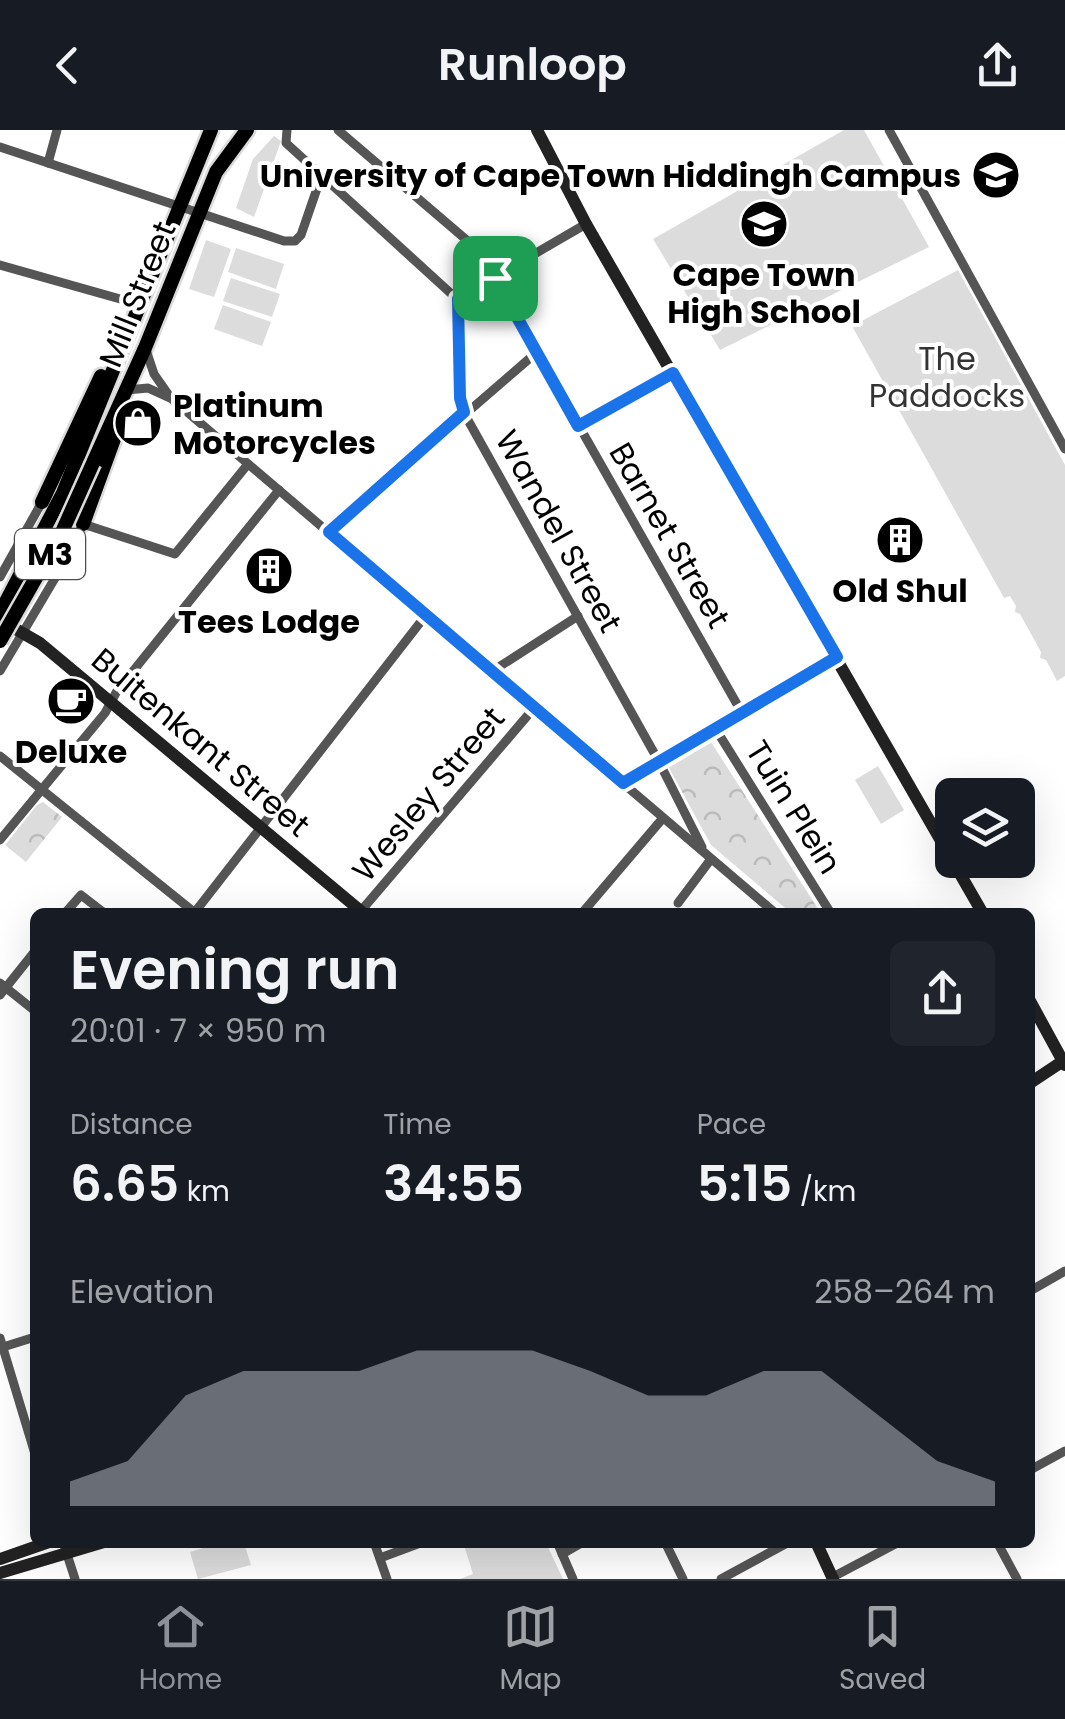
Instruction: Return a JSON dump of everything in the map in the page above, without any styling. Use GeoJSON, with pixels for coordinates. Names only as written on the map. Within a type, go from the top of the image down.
{"type":"FeatureCollection","features":[{"type":"Feature","properties":{"kind":"main road","name":"M3"},"geometry":{"type":"LineString","coordinates":[[200,212],[216,172],[247,130]]}},
{"type":"Feature","properties":{"kind":"main road","name":"Mill Street"},"geometry":{"type":"LineString","coordinates":[[130,323],[208,133]]}},
{"type":"Feature","properties":{"kind":"main road","name":"Mill Street"},"geometry":{"type":"LineString","coordinates":[[126,393],[200,212]]}},
{"type":"Feature","properties":{"kind":"main road","name":"M3"},"geometry":{"type":"LineString","coordinates":[[0,616],[78,456],[130,323]]}},
{"type":"Feature","properties":{"kind":"main road"},"geometry":{"type":"LineString","coordinates":[[42,502],[130,323]]}},
{"type":"Feature","properties":{"kind":"main road","name":"M3"},"geometry":{"type":"LineString","coordinates":[[0,640],[62,532],[126,393]]}},
{"type":"Feature","properties":{"kind":"main road"},"geometry":{"type":"LineString","coordinates":[[83,524],[121,422],[126,393]]}},
{"type":"Feature","properties":{"kind":"street"},"geometry":{"type":"LineString","coordinates":[[48,163],[56,130]]}},
{"type":"Feature","properties":{"kind":"street"},"geometry":{"type":"LineString","coordinates":[[288,130],[286,143],[458,299],[586,224]]}},
{"type":"Feature","properties":{"kind":"street","name":"Barnet Street"},"geometry":{"type":"LineString","coordinates":[[338,130],[500,275],[537,352],[742,713]]}},
{"type":"Feature","properties":{"kind":"street"},"geometry":{"type":"LineString","coordinates":[[537,130],[586,224],[980,908]]}},
{"type":"Feature","properties":{"kind":"street"},"geometry":{"type":"LineString","coordinates":[[889,130],[1065,448]]}},
{"type":"Feature","properties":{"kind":"street"},"geometry":{"type":"LineString","coordinates":[[0,147],[284,241],[295,241],[301,235],[322,174]]}},
{"type":"Feature","properties":{"kind":"street"},"geometry":{"type":"LineString","coordinates":[[0,265],[138,304]]}},
{"type":"Feature","properties":{"kind":"street","name":"Wandel Street"},"geometry":{"type":"LineString","coordinates":[[458,299],[460,398],[464,412],[709,856]]}},
{"type":"Feature","properties":{"kind":"street"},"geometry":{"type":"LineString","coordinates":[[145,348],[154,374],[172,398],[769,908]]}},
{"type":"Feature","properties":{"kind":"street"},"geometry":{"type":"LineString","coordinates":[[329,532],[537,352]]}},
{"type":"Feature","properties":{"kind":"street"},"geometry":{"type":"LineString","coordinates":[[578,426],[673,373]]}},
{"type":"Feature","properties":{"kind":"street"},"geometry":{"type":"LineString","coordinates":[[126,393],[148,388],[172,398]]}},
{"type":"Feature","properties":{"kind":"street"},"geometry":{"type":"LineString","coordinates":[[0,671],[83,524],[175,554],[248,464]]}},
{"type":"Feature","properties":{"kind":"street"},"geometry":{"type":"LineString","coordinates":[[0,840],[279,490]]}},
{"type":"Feature","properties":{"kind":"street"},"geometry":{"type":"LineString","coordinates":[[0,577],[42,502]]}},
{"type":"Feature","properties":{"kind":"street"},"geometry":{"type":"LineString","coordinates":[[198,908],[426,615]]}},
{"type":"Feature","properties":{"kind":"street","name":"Buitenkant Street"},"geometry":{"type":"LineString","coordinates":[[0,616],[40,643],[356,908]]}},
{"type":"Feature","properties":{"kind":"street"},"geometry":{"type":"LineString","coordinates":[[491,672],[578,616]]}},
{"type":"Feature","properties":{"kind":"street"},"geometry":{"type":"LineString","coordinates":[[623,783],[837,657]]}},
{"type":"Feature","properties":{"kind":"street","name":"Wesley Street"},"geometry":{"type":"LineString","coordinates":[[364,908],[534,708]]}},
{"type":"Feature","properties":{"kind":"street","name":"Tuin Plein"},"geometry":{"type":"LineString","coordinates":[[715,728],[828,908]]}},
{"type":"Feature","properties":{"kind":"street"},"geometry":{"type":"LineString","coordinates":[[0,756],[190,908]]}},
{"type":"Feature","properties":{"kind":"street"},"geometry":{"type":"LineString","coordinates":[[586,908],[663,818]]}},
{"type":"Feature","properties":{"kind":"street"},"geometry":{"type":"LineString","coordinates":[[678,903],[709,856]]}},
{"type":"Feature","properties":{"kind":"street"},"geometry":{"type":"LineString","coordinates":[[70,908],[81,895],[98,908]]}},
{"type":"Feature","properties":{"kind":"street"},"geometry":{"type":"LineString","coordinates":[[30,957],[2,989],[30,1009]]}},
{"type":"Feature","properties":{"kind":"street"},"geometry":{"type":"LineString","coordinates":[[1035,1010],[1064,1063],[1035,1080]]}},
{"type":"Feature","properties":{"kind":"street"},"geometry":{"type":"LineString","coordinates":[[1035,1288],[1065,1272]]}},
{"type":"Feature","properties":{"kind":"street"},"geometry":{"type":"LineString","coordinates":[[30,1338],[1,1342],[30,1438]]}},
{"type":"Feature","properties":{"kind":"street"},"geometry":{"type":"LineString","coordinates":[[1035,1467],[1065,1450]]}},
{"type":"Feature","properties":{"kind":"street"},"geometry":{"type":"LineString","coordinates":[[0,1558],[31,1548]]}},
{"type":"Feature","properties":{"kind":"street"},"geometry":{"type":"LineString","coordinates":[[0,1574],[65,1548],[75,1579]]}},
{"type":"Feature","properties":{"kind":"street"},"geometry":{"type":"LineString","coordinates":[[376,1548],[386,1579]]}},
{"type":"Feature","properties":{"kind":"street"},"geometry":{"type":"LineString","coordinates":[[380,1558],[407,1548]]}},
{"type":"Feature","properties":{"kind":"street"},"geometry":{"type":"LineString","coordinates":[[559,1548],[573,1579]]}},
{"type":"Feature","properties":{"kind":"street"},"geometry":{"type":"LineString","coordinates":[[562,1554],[572,1548]]}},
{"type":"Feature","properties":{"kind":"street"},"geometry":{"type":"LineString","coordinates":[[668,1548],[683,1579]]}},
{"type":"Feature","properties":{"kind":"street"},"geometry":{"type":"LineString","coordinates":[[721,1579],[777,1548]]}},
{"type":"Feature","properties":{"kind":"street"},"geometry":{"type":"LineString","coordinates":[[818,1548],[831,1578],[888,1548]]}},
{"type":"Feature","properties":{"kind":"street"},"geometry":{"type":"LineString","coordinates":[[1000,1548],[1017,1579]]}},
{"type":"Feature","properties":{"kind":"green space"},"geometry":{"type":"Polygon","coordinates":[[[844,130],[864,130],[929,247],[720,350],[653,239],[844,130]]]}},
{"type":"Feature","properties":{"kind":"green space"},"geometry":{"type":"Polygon","coordinates":[[[274,136],[281,141],[254,217],[236,208],[253,159],[274,136]]]}},
{"type":"Feature","properties":{"kind":"green space"},"geometry":{"type":"Polygon","coordinates":[[[206,240],[231,249],[214,297],[189,289],[206,240]]]}},
{"type":"Feature","properties":{"kind":"green space"},"geometry":{"type":"Polygon","coordinates":[[[236,248],[284,264],[276,289],[228,272],[236,248]]]}},
{"type":"Feature","properties":{"kind":"green space","name":"The Paddocks"},"geometry":{"type":"Polygon","coordinates":[[[958,270],[1065,465],[1065,676],[1057,681],[1046,660],[1040,658],[1041,652],[1020,614],[1015,612],[1010,596],[1004,598],[852,326],[958,270]]]}},
{"type":"Feature","properties":{"kind":"green space"},"geometry":{"type":"Polygon","coordinates":[[[231,278],[280,294],[272,317],[223,301],[231,278]]]}},
{"type":"Feature","properties":{"kind":"green space"},"geometry":{"type":"Polygon","coordinates":[[[223,305],[271,322],[262,346],[214,329],[223,305]]]}},
{"type":"Feature","properties":{"kind":"green space"},"geometry":{"type":"Polygon","coordinates":[[[711,742],[817,908],[785,908],[711,845],[668,766],[711,742]]]}},
{"type":"Feature","properties":{"kind":"green space"},"geometry":{"type":"Polygon","coordinates":[[[878,766],[904,810],[881,824],[855,780],[878,766]]]}},
{"type":"Feature","properties":{"kind":"green space"},"geometry":{"type":"Polygon","coordinates":[[[43,802],[62,817],[26,862],[5,845],[43,802]]]}},
{"type":"Feature","properties":{"kind":"green space"},"geometry":{"type":"Polygon","coordinates":[[[203,1548],[246,1548],[251,1565],[198,1579],[190,1552],[203,1548]]]}},
{"type":"Feature","properties":{"kind":"green space"},"geometry":{"type":"Polygon","coordinates":[[[465,1548],[548,1548],[563,1579],[460,1579],[473,1574],[465,1548]]]}},
{"type":"Feature","properties":{"kind":"place","name":"University of Cape Town Hiddingh Campus"},"geometry":{"type":"Point","coordinates":[996,175]}},
{"type":"Feature","properties":{"kind":"place","name":"Cape Town High School"},"geometry":{"type":"Point","coordinates":[764,224]}},
{"type":"Feature","properties":{"kind":"place","name":"Platinum Motorcycles"},"geometry":{"type":"Point","coordinates":[138,423]}},
{"type":"Feature","properties":{"kind":"place","name":"Old Shul"},"geometry":{"type":"Point","coordinates":[900,540]}},
{"type":"Feature","properties":{"kind":"place","name":"Tees Lodge"},"geometry":{"type":"Point","coordinates":[269,571]}},
{"type":"Feature","properties":{"kind":"place","name":"Deluxe"},"geometry":{"type":"Point","coordinates":[71,701]}},
{"type":"Feature","properties":{"kind":"route"},"geometry":{"type":"LineString","coordinates":[[495,278],[578,426],[673,373],[837,657],[623,783],[329,532],[464,412],[460,398],[458,299],[495,278]]}}]}
